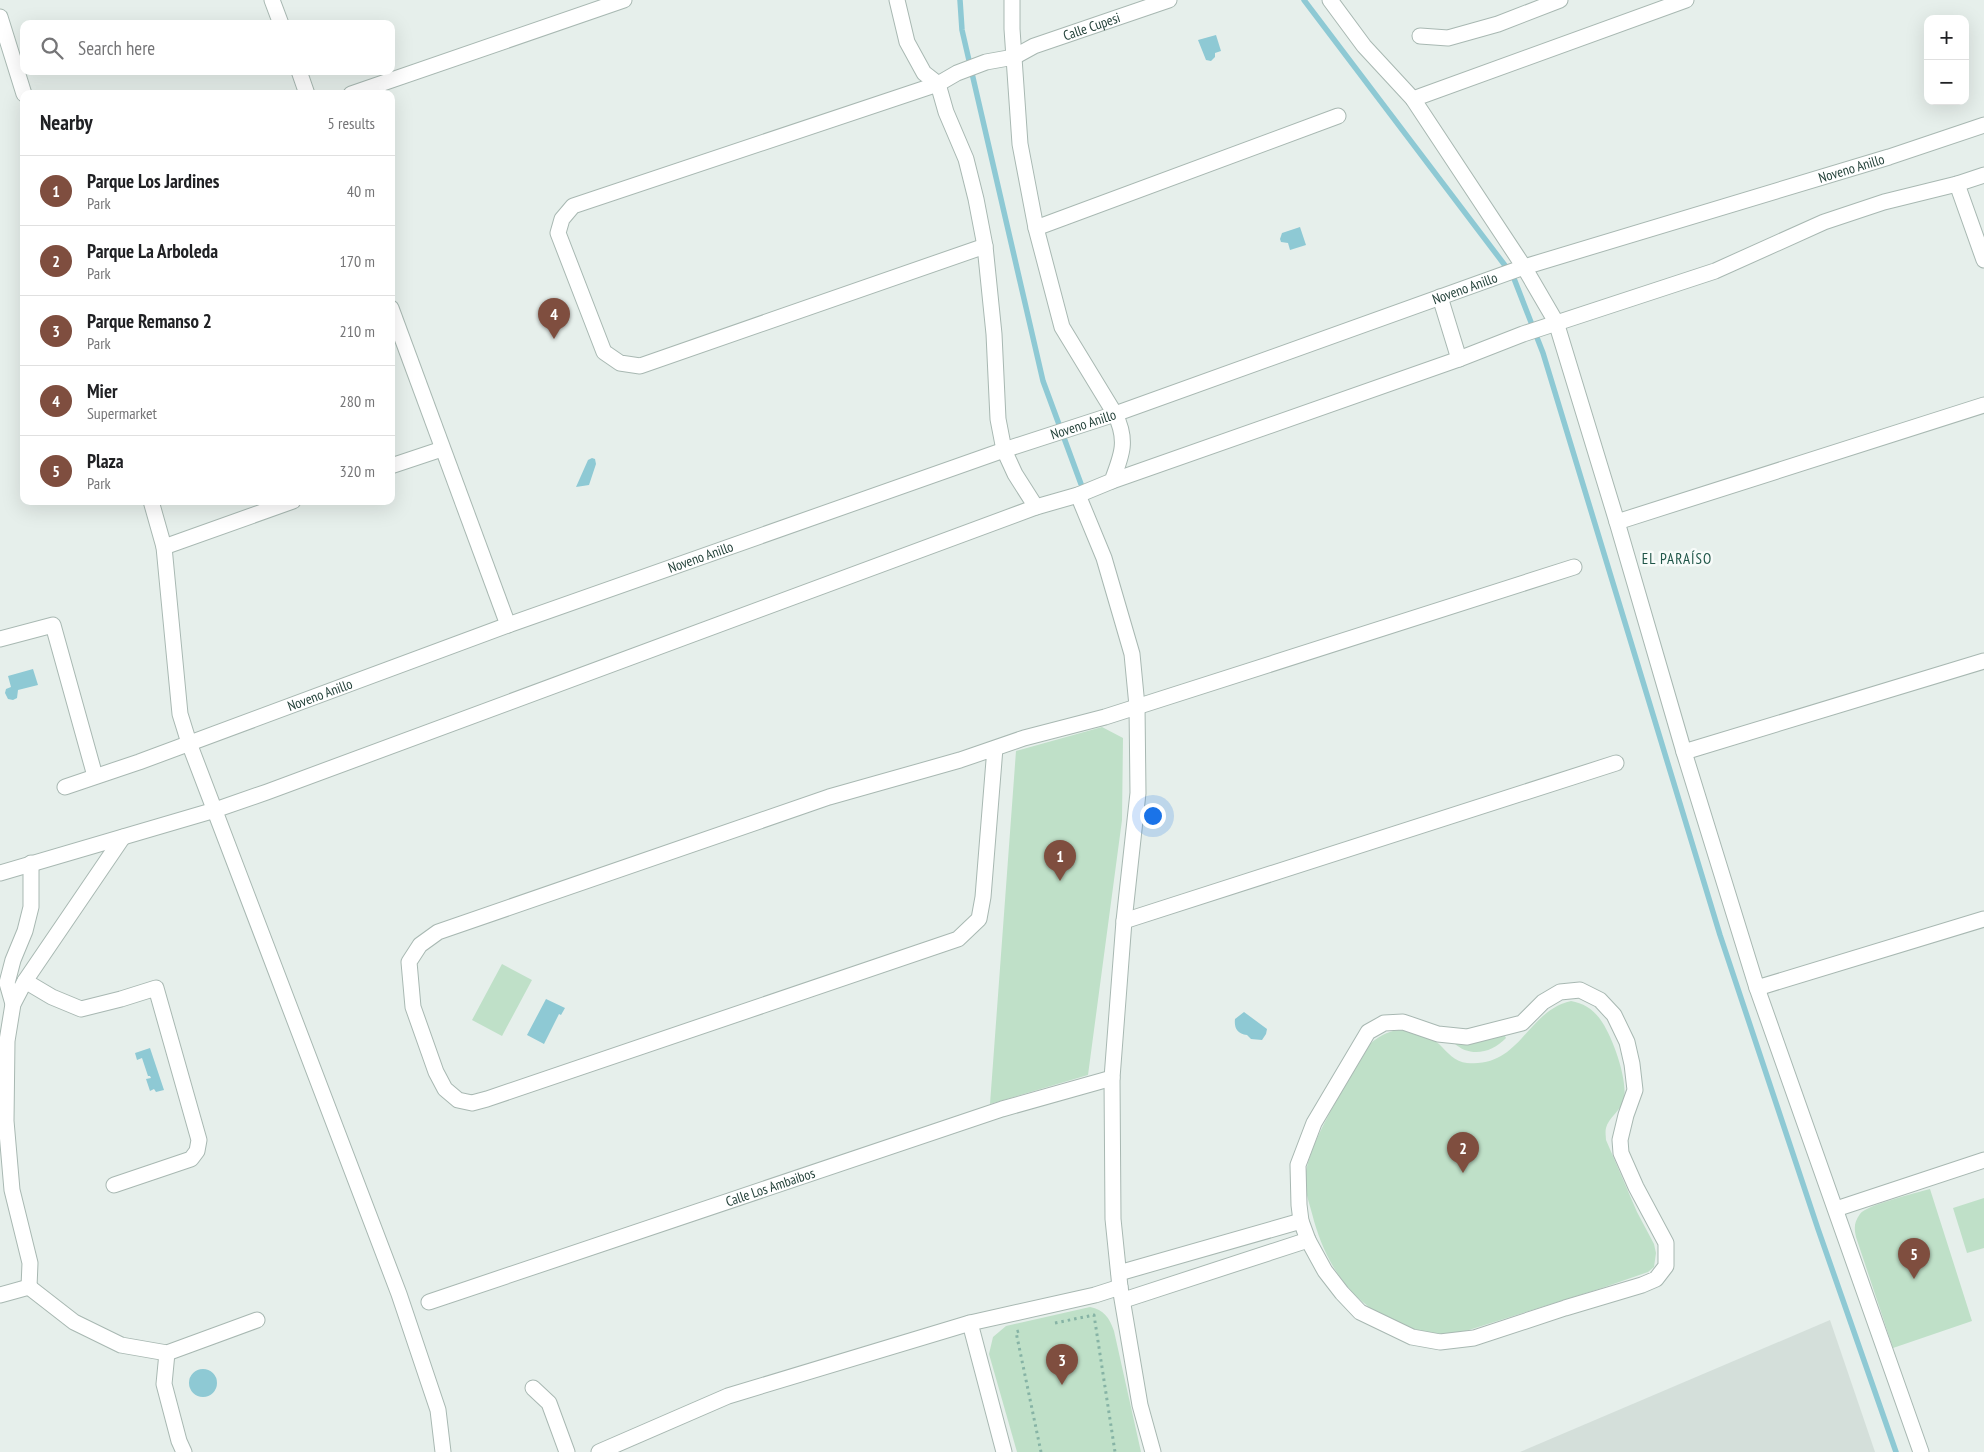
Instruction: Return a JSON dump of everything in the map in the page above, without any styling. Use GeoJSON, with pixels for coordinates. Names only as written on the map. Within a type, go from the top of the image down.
{"type":"FeatureCollection","features":[{"type":"Feature","properties":{"kind":"street"},"geometry":{"type":"LineString","coordinates":[[272,0],[280,20]]}},
{"type":"Feature","properties":{"kind":"street"},"geometry":{"type":"LineString","coordinates":[[363,90],[624,0]]}},
{"type":"Feature","properties":{"kind":"street"},"geometry":{"type":"LineString","coordinates":[[898,0],[907,42],[924,73],[938,84],[946,112],[966,159],[986,246],[994,334],[998,419],[1004,450],[1015,474],[1036,506]]}},
{"type":"Feature","properties":{"kind":"street"},"geometry":{"type":"LineString","coordinates":[[1012,0],[1020,144],[1036,228],[1062,327],[1121,428],[1124,446],[1112,481]]}},
{"type":"Feature","properties":{"kind":"street","name":"Calle Cupesi"},"geometry":{"type":"LineString","coordinates":[[986,246],[640,366],[620,363],[604,352],[558,233],[562,219],[573,206],[938,84],[957,73],[986,62],[1014,57],[1034,46],[1169,0]]}},
{"type":"Feature","properties":{"kind":"street"},"geometry":{"type":"LineString","coordinates":[[1330,0],[1364,46],[1413,99],[1520,268],[1549,325],[1617,522],[1684,752],[1757,988],[1836,1208],[1920,1452]]}},
{"type":"Feature","properties":{"kind":"street"},"geometry":{"type":"LineString","coordinates":[[1420,36],[1448,38],[1498,24],[1560,0]]}},
{"type":"Feature","properties":{"kind":"street"},"geometry":{"type":"LineString","coordinates":[[1413,99],[1686,0]]}},
{"type":"Feature","properties":{"kind":"street"},"geometry":{"type":"LineString","coordinates":[[0,17],[23,90]]}},
{"type":"Feature","properties":{"kind":"street"},"geometry":{"type":"LineString","coordinates":[[300,75],[306,90]]}},
{"type":"Feature","properties":{"kind":"street"},"geometry":{"type":"LineString","coordinates":[[1036,228],[1338,116]]}},
{"type":"Feature","properties":{"kind":"street","name":"Noveno Anillo"},"geometry":{"type":"LineString","coordinates":[[65,787],[508,625],[1004,450],[1114,414],[1520,268],[1889,157],[1984,125]]}},
{"type":"Feature","properties":{"kind":"street"},"geometry":{"type":"LineString","coordinates":[[0,873],[215,810],[286,785],[1036,506],[1078,495],[1112,481],[1523,334],[1715,271],[1824,222],[1884,202],[1958,184],[1984,174]]}},
{"type":"Feature","properties":{"kind":"street"},"geometry":{"type":"LineString","coordinates":[[1958,184],[1984,260]]}},
{"type":"Feature","properties":{"kind":"street"},"geometry":{"type":"LineString","coordinates":[[1440,297],[1459,358]]}},
{"type":"Feature","properties":{"kind":"street"},"geometry":{"type":"LineString","coordinates":[[395,319],[508,625]]}},
{"type":"Feature","properties":{"kind":"street"},"geometry":{"type":"LineString","coordinates":[[1617,522],[1984,405]]}},
{"type":"Feature","properties":{"kind":"street"},"geometry":{"type":"LineString","coordinates":[[395,465],[442,449]]}},
{"type":"Feature","properties":{"kind":"street"},"geometry":{"type":"LineString","coordinates":[[1078,495],[1104,558],[1132,654],[1137,706],[1138,793],[1124,921],[1112,1078],[1113,1219],[1121,1287],[1140,1405],[1153,1452]]}},
{"type":"Feature","properties":{"kind":"street"},"geometry":{"type":"LineString","coordinates":[[153,505],[164,547],[180,714],[189,743],[399,1294],[438,1410],[443,1452]]}},
{"type":"Feature","properties":{"kind":"street"},"geometry":{"type":"LineString","coordinates":[[164,547],[281,505]]}},
{"type":"Feature","properties":{"kind":"street"},"geometry":{"type":"LineString","coordinates":[[995,748],[983,897],[979,919],[958,940],[487,1099],[472,1103],[458,1100],[445,1088],[436,1072],[413,1007],[409,962],[420,945],[438,932],[829,797],[1024,738],[1105,718],[1137,706],[1574,567]]}},
{"type":"Feature","properties":{"kind":"street"},"geometry":{"type":"LineString","coordinates":[[0,639],[53,625],[96,776]]}},
{"type":"Feature","properties":{"kind":"street"},"geometry":{"type":"LineString","coordinates":[[1684,752],[1984,661]]}},
{"type":"Feature","properties":{"kind":"street"},"geometry":{"type":"LineString","coordinates":[[1124,921],[1616,763]]}},
{"type":"Feature","properties":{"kind":"street"},"geometry":{"type":"LineString","coordinates":[[29,1287],[30,1263],[12,1190],[6,1121],[7,1040],[13,1004],[25,981],[123,837]]}},
{"type":"Feature","properties":{"kind":"street"},"geometry":{"type":"LineString","coordinates":[[13,1004],[4,984],[25,931],[31,907],[31,863]]}},
{"type":"Feature","properties":{"kind":"street"},"geometry":{"type":"LineString","coordinates":[[1757,988],[1984,919]]}},
{"type":"Feature","properties":{"kind":"street"},"geometry":{"type":"LineString","coordinates":[[25,981],[60,1001],[82,1009],[156,988],[198,1140],[197,1151],[191,1159],[114,1185]]}},
{"type":"Feature","properties":{"kind":"street"},"geometry":{"type":"LineString","coordinates":[[1580,990],[1600,1000],[1614,1015],[1627,1042],[1635,1090],[1620,1140],[1621,1152],[1636,1187],[1666,1243],[1666,1266],[1656,1278],[1642,1285],[1474,1338],[1440,1342],[1412,1337],[1360,1312],[1325,1271],[1308,1240],[1301,1221],[1298,1165],[1314,1123],[1368,1032],[1384,1023],[1403,1022],[1438,1034],[1467,1037],[1522,1023],[1543,1002],[1560,992],[1580,990]]}},
{"type":"Feature","properties":{"kind":"street","name":"Calle Los Ambaibos"},"geometry":{"type":"LineString","coordinates":[[429,1302],[1002,1109],[1112,1078]]}},
{"type":"Feature","properties":{"kind":"street"},"geometry":{"type":"LineString","coordinates":[[1836,1208],[1984,1160]]}},
{"type":"Feature","properties":{"kind":"street"},"geometry":{"type":"LineString","coordinates":[[1121,1287],[1301,1221]]}},
{"type":"Feature","properties":{"kind":"street"},"geometry":{"type":"LineString","coordinates":[[599,1452],[728,1396],[970,1323],[1095,1295],[1308,1240]]}},
{"type":"Feature","properties":{"kind":"street"},"geometry":{"type":"LineString","coordinates":[[0,1295],[29,1287]]}},
{"type":"Feature","properties":{"kind":"street"},"geometry":{"type":"LineString","coordinates":[[29,1287],[74,1322],[121,1345],[166,1352],[257,1320]]}},
{"type":"Feature","properties":{"kind":"street"},"geometry":{"type":"LineString","coordinates":[[970,1323],[1004,1452]]}},
{"type":"Feature","properties":{"kind":"street"},"geometry":{"type":"LineString","coordinates":[[166,1352],[164,1384],[179,1441],[184,1452]]}},
{"type":"Feature","properties":{"kind":"street"},"geometry":{"type":"LineString","coordinates":[[533,1388],[549,1403],[567,1452]]}},
{"type":"Feature","properties":{"kind":"path"},"geometry":{"type":"LineString","coordinates":[[1055,1323],[1094,1315],[1116,1452]]}},
{"type":"Feature","properties":{"kind":"path"},"geometry":{"type":"LineString","coordinates":[[1025,1330],[1016,1332],[1041,1452]]}},
{"type":"Feature","properties":{"kind":"shaded area"},"geometry":{"type":"Polygon","coordinates":[[[1830,1320],[1875,1452],[1520,1452],[1830,1320]]]}},
{"type":"Feature","properties":{"kind":"green space"},"geometry":{"type":"Polygon","coordinates":[[[1102,727],[1123,738],[1122,820],[1088,1075],[990,1104],[1016,751],[1102,727]]]}},
{"type":"Feature","properties":{"kind":"green space"},"geometry":{"type":"Polygon","coordinates":[[[502,964],[532,980],[502,1036],[472,1020],[502,964]]]}},
{"type":"Feature","properties":{"kind":"green space"},"geometry":{"type":"Polygon","coordinates":[[[1571,1001],[1580,1003],[1597,1015],[1605,1026],[1618,1058],[1624,1080],[1624,1099],[1607,1124],[1606,1140],[1637,1212],[1654,1244],[1656,1253],[1654,1267],[1648,1272],[1602,1288],[1453,1335],[1427,1332],[1404,1326],[1383,1316],[1364,1303],[1348,1287],[1334,1268],[1323,1246],[1314,1221],[1305,1182],[1309,1161],[1323,1126],[1370,1044],[1395,1030],[1413,1031],[1430,1038],[1459,1061],[1467,1063],[1485,1062],[1500,1057],[1512,1048],[1543,1016],[1556,1007],[1571,1001]]]}},
{"type":"Feature","properties":{"kind":"green space"},"geometry":{"type":"Polygon","coordinates":[[[1504,1034],[1506,1038],[1500,1043],[1481,1052],[1467,1051],[1454,1043],[1482,1041],[1504,1034]]]}},
{"type":"Feature","properties":{"kind":"green space"},"geometry":{"type":"Polygon","coordinates":[[[1930,1189],[1972,1321],[1893,1348],[1856,1237],[1856,1222],[1860,1214],[1872,1207],[1930,1189]]]}},
{"type":"Feature","properties":{"kind":"green space"},"geometry":{"type":"Polygon","coordinates":[[[1984,1198],[1984,1248],[1967,1253],[1953,1208],[1984,1198]]]}},
{"type":"Feature","properties":{"kind":"green space"},"geometry":{"type":"Polygon","coordinates":[[[1090,1307],[1099,1310],[1105,1315],[1114,1331],[1141,1452],[1017,1452],[989,1354],[993,1337],[1006,1326],[1090,1307]]]}},
{"type":"Feature","properties":{"kind":"water"},"geometry":{"type":"Polygon","coordinates":[[[1216,35],[1221,51],[1215,53],[1215,57],[1211,61],[1206,60],[1198,40],[1216,35]]]}},
{"type":"Feature","properties":{"kind":"water"},"geometry":{"type":"Polygon","coordinates":[[[1300,227],[1306,245],[1290,250],[1288,243],[1281,242],[1282,233],[1300,227]]]}},
{"type":"Feature","properties":{"kind":"water"},"geometry":{"type":"Polygon","coordinates":[[[595,459],[596,464],[589,485],[576,487],[588,460],[595,459]]]}},
{"type":"Feature","properties":{"kind":"water"},"geometry":{"type":"Polygon","coordinates":[[[33,669],[38,685],[18,690],[17,698],[13,700],[8,699],[5,693],[6,689],[11,687],[8,676],[33,669]]]}},
{"type":"Feature","properties":{"kind":"water"},"geometry":{"type":"Polygon","coordinates":[[[546,999],[565,1008],[561,1015],[559,1014],[544,1044],[527,1035],[546,999]]]}},
{"type":"Feature","properties":{"kind":"water"},"geometry":{"type":"Polygon","coordinates":[[[1244,1012],[1267,1029],[1262,1040],[1251,1039],[1237,1030],[1235,1019],[1244,1012]]]}},
{"type":"Feature","properties":{"kind":"water"},"geometry":{"type":"Polygon","coordinates":[[[150,1048],[164,1090],[156,1092],[154,1089],[150,1091],[146,1079],[151,1078],[148,1076],[142,1058],[137,1060],[135,1053],[150,1048]]]}},
{"type":"Feature","properties":{"kind":"water"},"geometry":{"type":"Polygon","coordinates":[[[203,1369],[213,1373],[217,1383],[213,1393],[203,1397],[193,1393],[189,1383],[193,1373],[203,1369]]]}},
{"type":"Feature","properties":{"kind":"waterway"},"geometry":{"type":"LineString","coordinates":[[960,0],[962,30],[1043,381],[1081,484]]}},
{"type":"Feature","properties":{"kind":"waterway"},"geometry":{"type":"LineString","coordinates":[[1304,0],[1513,276],[1543,353],[1720,935],[1818,1229],[1896,1452]]}},
{"type":"Feature","properties":{"kind":"place","name":"Mier"},"geometry":{"type":"Point","coordinates":[554,339]}},
{"type":"Feature","properties":{"kind":"place","name":"Parque Los Jardines"},"geometry":{"type":"Point","coordinates":[1060,881]}},
{"type":"Feature","properties":{"kind":"place","name":"Parque La Arboleda"},"geometry":{"type":"Point","coordinates":[1463,1173]}},
{"type":"Feature","properties":{"kind":"place","name":"Plaza"},"geometry":{"type":"Point","coordinates":[1914,1279]}},
{"type":"Feature","properties":{"kind":"place","name":"Parque Remanso 2"},"geometry":{"type":"Point","coordinates":[1062,1385]}},
{"type":"Feature","properties":{"kind":"district","name":"EL PARAÍSO"},"geometry":{"type":"Point","coordinates":[1677,558]}}]}
